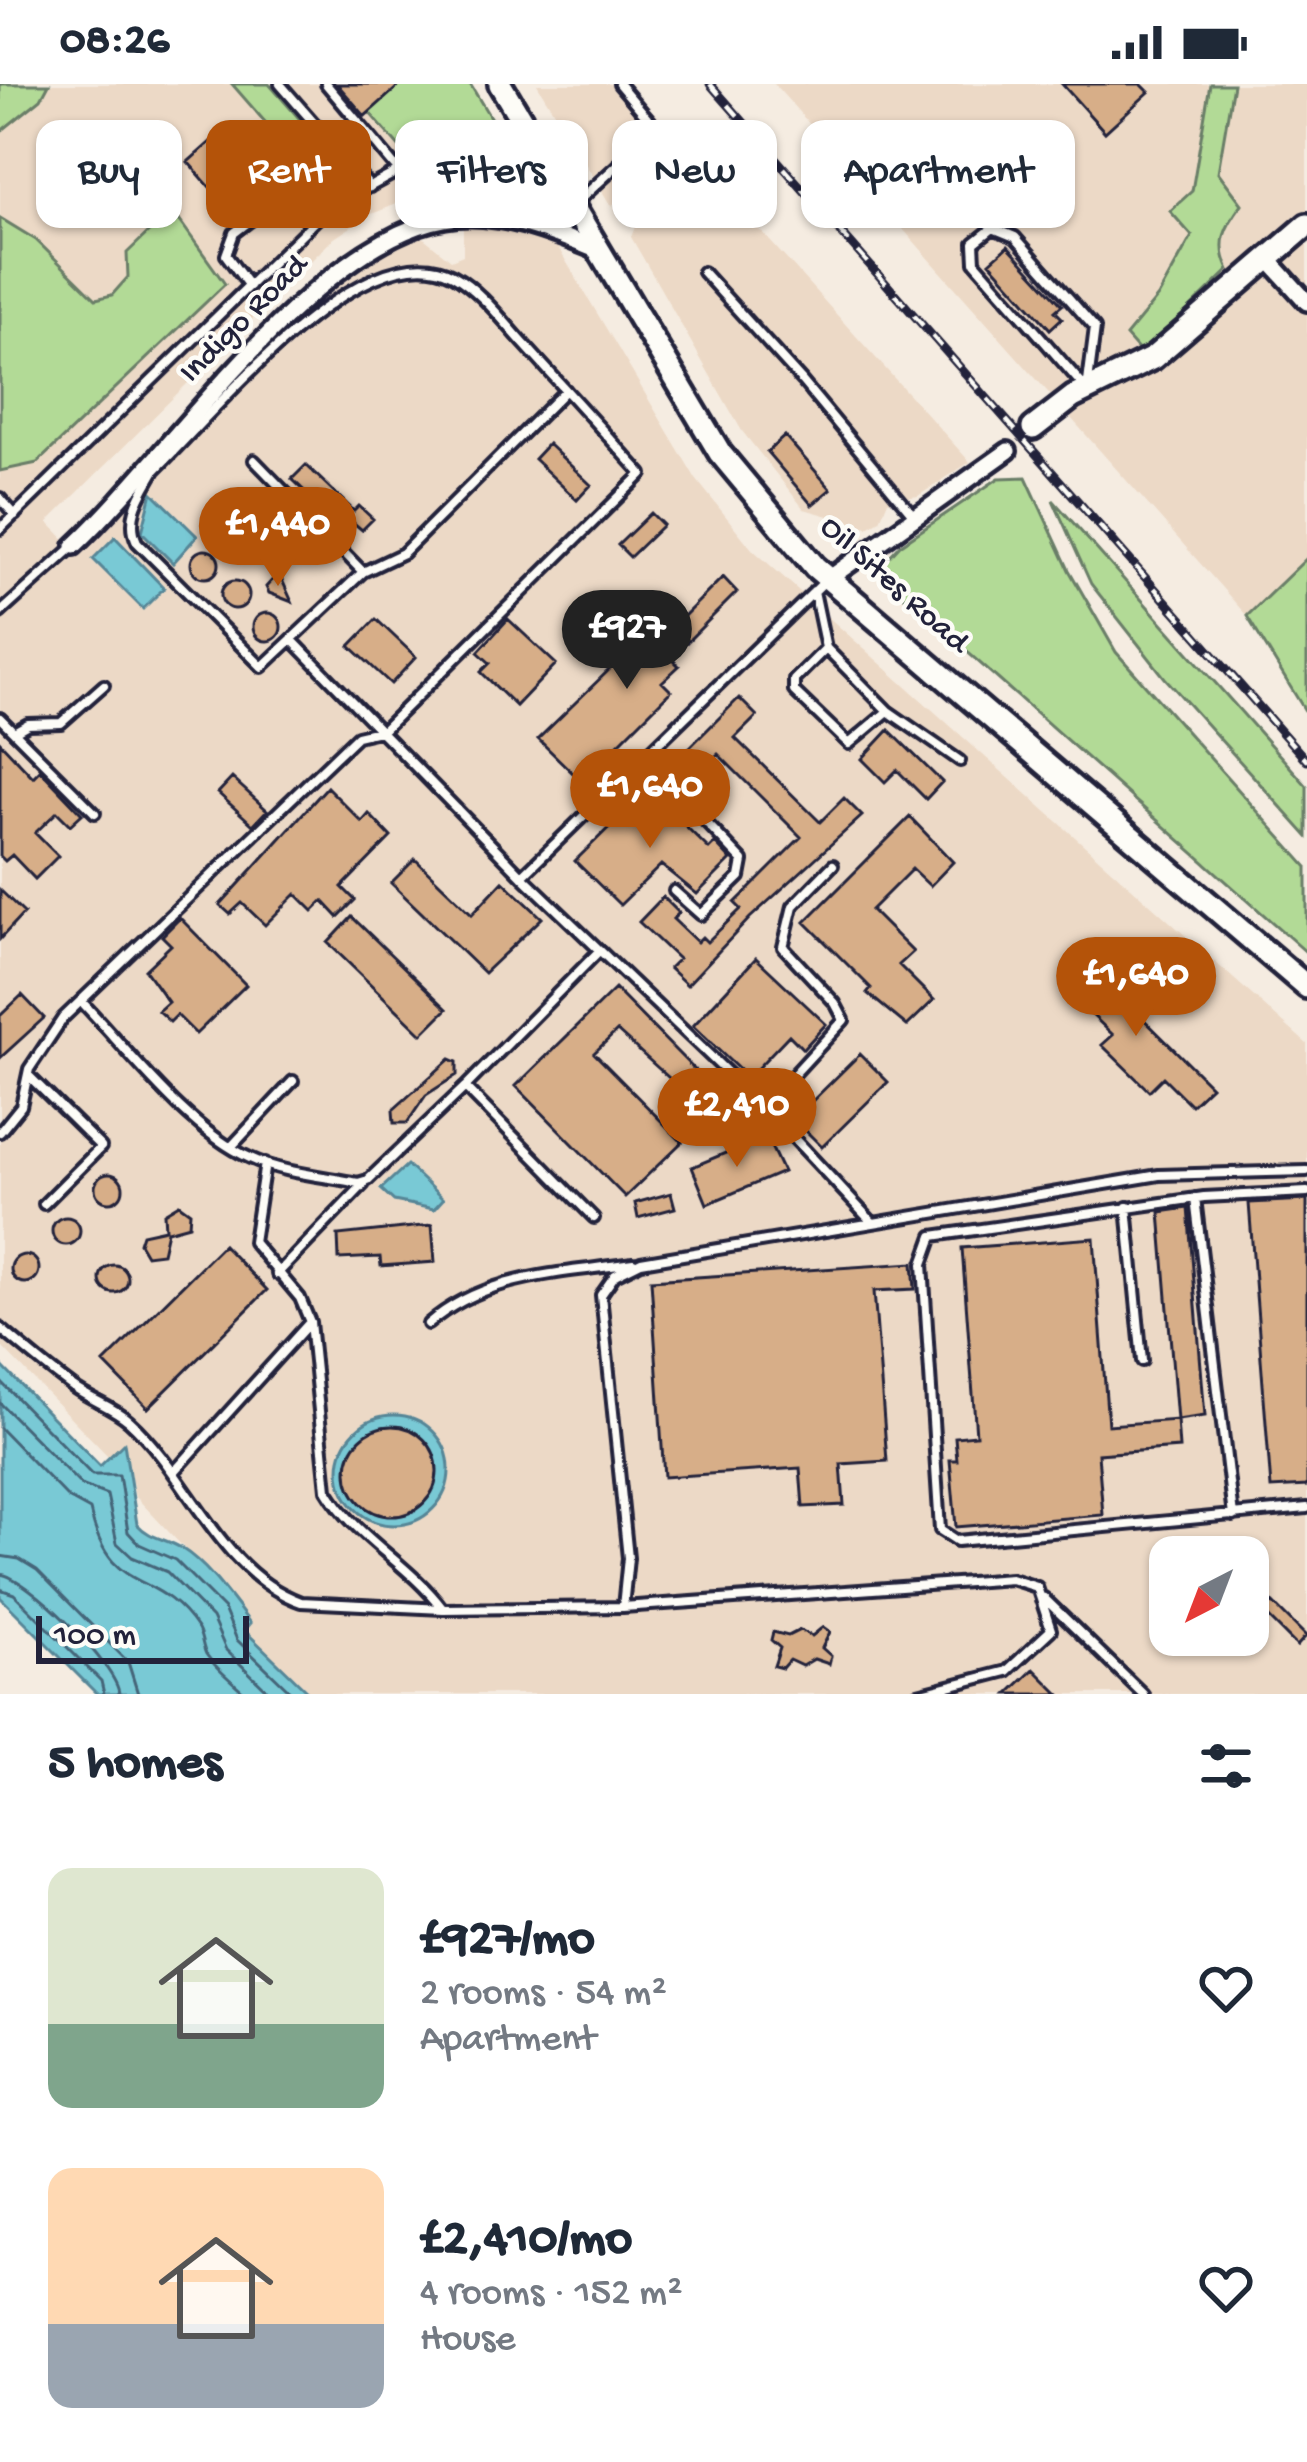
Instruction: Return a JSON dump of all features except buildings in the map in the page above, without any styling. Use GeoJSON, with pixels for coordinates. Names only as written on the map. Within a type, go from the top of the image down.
{"type":"FeatureCollection","features":[{"type":"Feature","properties":{"kind":"street","name":"Oil Sites Road"},"geometry":{"type":"LineString","coordinates":[[500,84],[522,120]]}},
{"type":"Feature","properties":{"kind":"street","name":"Indigo Road"},"geometry":{"type":"LineString","coordinates":[[74,546],[214,393],[331,276],[375,243],[434,221],[490,217],[599,251]]}},
{"type":"Feature","properties":{"kind":"street"},"geometry":{"type":"LineString","coordinates":[[1033,428],[1088,390],[1154,358],[1307,225]]}},
{"type":"Feature","properties":{"kind":"street","name":"Oil Sites Road"},"geometry":{"type":"LineString","coordinates":[[586,228],[720,453],[820,585],[1110,813],[1307,987]]}},
{"type":"Feature","properties":{"kind":"street"},"geometry":{"type":"LineString","coordinates":[[1268,259],[1307,302]]}},
{"type":"Feature","properties":{"kind":"street"},"geometry":{"type":"LineString","coordinates":[[820,585],[1009,451]]}},
{"type":"Feature","properties":{"kind":"lane"},"geometry":{"type":"LineString","coordinates":[[280,84],[311,120]]}},
{"type":"Feature","properties":{"kind":"lane"},"geometry":{"type":"LineString","coordinates":[[326,84],[395,166]]}},
{"type":"Feature","properties":{"kind":"lane"},"geometry":{"type":"LineString","coordinates":[[588,192],[657,129],[619,84]]}},
{"type":"Feature","properties":{"kind":"lane"},"geometry":{"type":"LineString","coordinates":[[240,228],[233,233],[226,255],[249,286]]}},
{"type":"Feature","properties":{"kind":"lane"},"geometry":{"type":"LineString","coordinates":[[0,529],[308,228]]}},
{"type":"Feature","properties":{"kind":"lane"},"geometry":{"type":"LineString","coordinates":[[993,228],[1015,237],[1095,328],[1088,390],[975,262],[974,243],[983,234],[993,228]]}},
{"type":"Feature","properties":{"kind":"lane"},"geometry":{"type":"LineString","coordinates":[[0,1132],[21,1106],[43,1045],[81,1001],[357,736],[382,730],[642,474],[566,390],[455,276],[426,265],[383,274],[314,314],[155,470],[138,500],[130,528],[137,542],[262,668],[363,572],[404,553],[566,390]]}},
{"type":"Feature","properties":{"kind":"lane"},"geometry":{"type":"LineString","coordinates":[[703,272],[802,381],[915,518]]}},
{"type":"Feature","properties":{"kind":"lane"},"geometry":{"type":"LineString","coordinates":[[254,460],[363,572]]}},
{"type":"Feature","properties":{"kind":"lane"},"geometry":{"type":"LineString","coordinates":[[0,498],[15,514]]}},
{"type":"Feature","properties":{"kind":"lane","name":"Indigo Road"},"geometry":{"type":"LineString","coordinates":[[0,614],[74,546]]}},
{"type":"Feature","properties":{"kind":"lane"},"geometry":{"type":"LineString","coordinates":[[820,585],[826,648],[888,711],[960,761]]}},
{"type":"Feature","properties":{"kind":"lane"},"geometry":{"type":"LineString","coordinates":[[521,876],[820,585]]}},
{"type":"Feature","properties":{"kind":"lane"},"geometry":{"type":"LineString","coordinates":[[292,640],[521,876],[763,1108],[873,1223]]}},
{"type":"Feature","properties":{"kind":"lane"},"geometry":{"type":"LineString","coordinates":[[826,648],[792,686],[842,741],[855,744],[888,711]]}},
{"type":"Feature","properties":{"kind":"lane"},"geometry":{"type":"LineString","coordinates":[[14,732],[28,724],[61,723],[104,685]]}},
{"type":"Feature","properties":{"kind":"lane"},"geometry":{"type":"LineString","coordinates":[[0,718],[95,813]]}},
{"type":"Feature","properties":{"kind":"lane"},"geometry":{"type":"LineString","coordinates":[[643,756],[738,854],[745,870],[701,915],[674,892]]}},
{"type":"Feature","properties":{"kind":"lane"},"geometry":{"type":"LineString","coordinates":[[763,1108],[844,1020],[835,1003],[783,947],[794,906],[833,865]]}},
{"type":"Feature","properties":{"kind":"lane"},"geometry":{"type":"LineString","coordinates":[[277,1274],[599,951]]}},
{"type":"Feature","properties":{"kind":"lane"},"geometry":{"type":"LineString","coordinates":[[81,1001],[169,1093],[232,1146],[266,1163],[358,1183],[368,1180]]}},
{"type":"Feature","properties":{"kind":"lane"},"geometry":{"type":"LineString","coordinates":[[28,1076],[100,1147],[44,1204]]}},
{"type":"Feature","properties":{"kind":"lane"},"geometry":{"type":"LineString","coordinates":[[232,1146],[293,1082]]}},
{"type":"Feature","properties":{"kind":"lane"},"geometry":{"type":"LineString","coordinates":[[465,1087],[595,1218]]}},
{"type":"Feature","properties":{"kind":"lane"},"geometry":{"type":"LineString","coordinates":[[266,1163],[253,1243],[300,1298],[310,1322],[327,1490],[337,1507],[420,1578],[443,1609]]}},
{"type":"Feature","properties":{"kind":"lane"},"geometry":{"type":"LineString","coordinates":[[428,1324],[459,1298],[495,1284],[1159,1175],[1307,1171]]}},
{"type":"Feature","properties":{"kind":"lane"},"geometry":{"type":"LineString","coordinates":[[1307,1192],[1195,1198],[932,1236],[923,1264],[940,1529],[957,1541],[1307,1508]]}},
{"type":"Feature","properties":{"kind":"lane"},"geometry":{"type":"LineString","coordinates":[[1195,1198],[1233,1516]]}},
{"type":"Feature","properties":{"kind":"lane"},"geometry":{"type":"LineString","coordinates":[[1127,1207],[1142,1361]]}},
{"type":"Feature","properties":{"kind":"lane"},"geometry":{"type":"LineString","coordinates":[[623,1607],[628,1558],[601,1295],[615,1275],[640,1262]]}},
{"type":"Feature","properties":{"kind":"lane"},"geometry":{"type":"LineString","coordinates":[[176,1471],[310,1322]]}},
{"type":"Feature","properties":{"kind":"lane"},"geometry":{"type":"LineString","coordinates":[[0,1328],[77,1390],[125,1418],[176,1471],[213,1532],[283,1596],[301,1602],[443,1609],[623,1607],[1011,1579],[1036,1587],[1143,1694]]}},
{"type":"Feature","properties":{"kind":"lane"},"geometry":{"type":"LineString","coordinates":[[917,1694],[1007,1671],[1051,1630],[1043,1597]]}},
{"type":"Feature","properties":{"kind":"shaded area"},"geometry":{"type":"Polygon","coordinates":[[[0,84],[467,84],[489,120],[395,120],[395,205],[371,214],[371,120],[206,120],[206,228],[350,228],[333,239],[48,522],[80,555],[190,428],[345,275],[420,235],[451,260],[463,255],[463,228],[493,228],[557,246],[696,479],[752,549],[1307,1044],[1307,1694],[310,1694],[243,1629],[249,1622],[233,1600],[135,1496],[124,1444],[110,1458],[0,1345],[0,84]]]}},
{"type":"Feature","properties":{"kind":"shaded area"},"geometry":{"type":"Polygon","coordinates":[[[537,84],[628,84],[661,120],[612,120],[611,206],[588,168],[588,120],[559,120],[537,84]]]}},
{"type":"Feature","properties":{"kind":"shaded area"},"geometry":{"type":"Polygon","coordinates":[[[774,84],[1307,84],[1307,558],[1247,616],[902,228],[1075,228],[1075,120],[806,120],[774,84]]]}},
{"type":"Feature","properties":{"kind":"shaded area"},"geometry":{"type":"Polygon","coordinates":[[[635,228],[758,228],[970,462],[918,496],[888,501],[880,520],[868,527],[804,509],[742,431],[631,237],[635,228]]]}},
{"type":"Feature","properties":{"kind":"green space"},"geometry":{"type":"Polygon","coordinates":[[[0,84],[49,84],[41,99],[0,132],[0,84]]]}},
{"type":"Feature","properties":{"kind":"green space"},"geometry":{"type":"Polygon","coordinates":[[[232,84],[269,84],[301,120],[263,120],[232,84]]]}},
{"type":"Feature","properties":{"kind":"green space"},"geometry":{"type":"Polygon","coordinates":[[[396,84],[470,84],[492,120],[395,120],[395,142],[369,112],[396,84]]]}},
{"type":"Feature","properties":{"kind":"green space"},"geometry":{"type":"Polygon","coordinates":[[[1210,84],[1233,84],[1218,172],[1242,204],[1224,236],[1229,270],[1142,354],[1126,336],[1158,297],[1192,236],[1170,211],[1192,191],[1210,84]]]}},
{"type":"Feature","properties":{"kind":"green space"},"geometry":{"type":"Polygon","coordinates":[[[0,218],[36,240],[96,299],[112,295],[128,277],[127,253],[153,228],[182,228],[182,224],[225,284],[37,463],[0,471],[0,218]]]}},
{"type":"Feature","properties":{"kind":"green space"},"geometry":{"type":"Polygon","coordinates":[[[1026,477],[1069,570],[1116,652],[1307,867],[1307,953],[876,571],[900,545],[999,478],[1026,477]]]}},
{"type":"Feature","properties":{"kind":"green space"},"geometry":{"type":"Polygon","coordinates":[[[1053,500],[1307,786],[1307,836],[1165,678],[1091,584],[1053,500]]]}},
{"type":"Feature","properties":{"kind":"green space"},"geometry":{"type":"Polygon","coordinates":[[[1307,558],[1307,714],[1247,616],[1307,558]]]}},
{"type":"Feature","properties":{"kind":"water"},"geometry":{"type":"Polygon","coordinates":[[[152,492],[197,536],[173,563],[142,532],[152,492]]]}},
{"type":"Feature","properties":{"kind":"water"},"geometry":{"type":"Polygon","coordinates":[[[115,537],[164,588],[143,609],[93,559],[115,537]]]}},
{"type":"Feature","properties":{"kind":"water"},"geometry":{"type":"Polygon","coordinates":[[[407,1165],[443,1199],[434,1209],[394,1201],[381,1189],[407,1165]]]}},
{"type":"Feature","properties":{"kind":"water"},"geometry":{"type":"Polygon","coordinates":[[[0,1364],[100,1466],[124,1443],[137,1524],[200,1563],[250,1623],[244,1630],[310,1694],[97,1694],[0,1597],[0,1364]]]}},
{"type":"Feature","properties":{"kind":"water"},"geometry":{"type":"Polygon","coordinates":[[[394,1415],[415,1419],[433,1431],[445,1449],[449,1470],[445,1491],[433,1509],[415,1521],[394,1525],[373,1521],[355,1509],[343,1491],[339,1470],[343,1449],[355,1431],[373,1419],[394,1415]]]}},
{"type":"Feature","properties":{"kind":"railway"},"geometry":{"type":"LineString","coordinates":[[710,84],[1307,761]]}}]}
